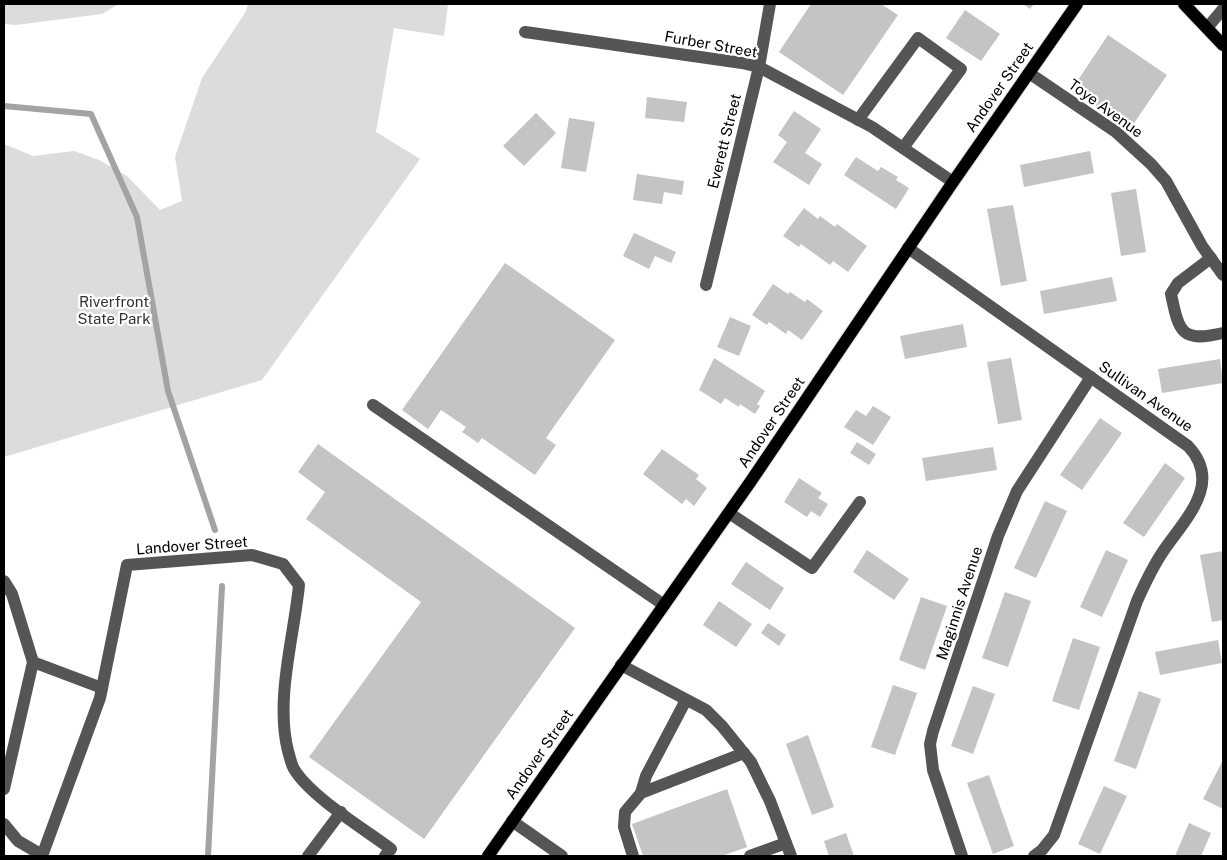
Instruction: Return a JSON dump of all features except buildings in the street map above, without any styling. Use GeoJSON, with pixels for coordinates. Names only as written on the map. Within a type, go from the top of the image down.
{"type":"FeatureCollection","features":[{"type":"Feature","properties":{"kind":"main road","name":"Andover Street"},"geometry":{"type":"LineString","coordinates":[[488,856],[728,513],[953,182],[1077,4]]}},
{"type":"Feature","properties":{"kind":"main road"},"geometry":{"type":"LineString","coordinates":[[1184,4],[1223,45]]}},
{"type":"Feature","properties":{"kind":"street","name":"Everett Street"},"geometry":{"type":"LineString","coordinates":[[706,284],[759,67],[770,4]]}},
{"type":"Feature","properties":{"kind":"street"},"geometry":{"type":"LineString","coordinates":[[1207,28],[1223,9]]}},
{"type":"Feature","properties":{"kind":"street","name":"Furber Street"},"geometry":{"type":"LineString","coordinates":[[524,32],[759,67],[858,120],[953,182]]}},
{"type":"Feature","properties":{"kind":"street"},"geometry":{"type":"LineString","coordinates":[[858,120],[918,38],[961,69],[903,148]]}},
{"type":"Feature","properties":{"kind":"street","name":"Toye Avenue"},"geometry":{"type":"LineString","coordinates":[[1029,73],[1116,132],[1140,153],[1166,182],[1202,246],[1223,275]]}},
{"type":"Feature","properties":{"kind":"street","name":"Sullivan Avenue"},"geometry":{"type":"LineString","coordinates":[[908,248],[1188,446],[1195,453],[1199,461],[1203,477],[1203,487],[1197,502],[1155,564],[1137,601],[1059,823],[1048,843],[1034,856]]}},
{"type":"Feature","properties":{"kind":"street"},"geometry":{"type":"LineString","coordinates":[[1211,258],[1178,283],[1171,294],[1177,322],[1183,332],[1192,336],[1211,336],[1223,333]]}},
{"type":"Feature","properties":{"kind":"street","name":"Maginnis Avenue"},"geometry":{"type":"LineString","coordinates":[[962,856],[933,770],[930,744],[933,731],[998,536],[1008,512],[1025,479],[1091,377]]}},
{"type":"Feature","properties":{"kind":"street"},"geometry":{"type":"LineString","coordinates":[[373,405],[664,604]]}},
{"type":"Feature","properties":{"kind":"street"},"geometry":{"type":"LineString","coordinates":[[728,513],[812,568],[860,502]]}},
{"type":"Feature","properties":{"kind":"street","name":"Landover Street"},"geometry":{"type":"LineString","coordinates":[[42,856],[102,688],[127,565],[252,555],[282,564],[300,585],[286,673],[284,735],[293,768],[313,791],[388,852]]}},
{"type":"Feature","properties":{"kind":"street"},"geometry":{"type":"LineString","coordinates":[[4,581],[12,594],[33,662],[4,789]]}},
{"type":"Feature","properties":{"kind":"street"},"geometry":{"type":"LineString","coordinates":[[33,662],[102,688]]}},
{"type":"Feature","properties":{"kind":"street"},"geometry":{"type":"LineString","coordinates":[[621,666],[706,710],[722,726],[751,762],[770,801],[791,856]]}},
{"type":"Feature","properties":{"kind":"street"},"geometry":{"type":"LineString","coordinates":[[642,793],[646,776],[686,700]]}},
{"type":"Feature","properties":{"kind":"street"},"geometry":{"type":"LineString","coordinates":[[633,856],[624,827],[625,812],[642,793],[744,753]]}},
{"type":"Feature","properties":{"kind":"street"},"geometry":{"type":"LineString","coordinates":[[308,856],[341,812]]}},
{"type":"Feature","properties":{"kind":"street"},"geometry":{"type":"LineString","coordinates":[[512,821],[562,856]]}},
{"type":"Feature","properties":{"kind":"street"},"geometry":{"type":"LineString","coordinates":[[4,824],[18,841],[42,856]]}},
{"type":"Feature","properties":{"kind":"street"},"geometry":{"type":"LineString","coordinates":[[750,856],[786,843]]}},
{"type":"Feature","properties":{"kind":"green space"},"geometry":{"type":"Polygon","coordinates":[[[4,4],[119,4],[102,14],[16,25],[4,24],[4,4]]]}},
{"type":"Feature","properties":{"kind":"green space","name":"Riverfront State Park"},"geometry":{"type":"Polygon","coordinates":[[[248,4],[448,4],[444,36],[394,28],[376,132],[420,159],[262,380],[4,457],[4,144],[33,156],[74,151],[99,160],[127,176],[160,210],[182,201],[175,157],[202,78],[245,13],[248,4]]]}},
{"type":"Feature","properties":{"kind":"waterway"},"geometry":{"type":"LineString","coordinates":[[4,106],[91,114],[137,217],[168,391],[215,530]]}},
{"type":"Feature","properties":{"kind":"waterway"},"geometry":{"type":"LineString","coordinates":[[208,856],[222,586]]}}]}
